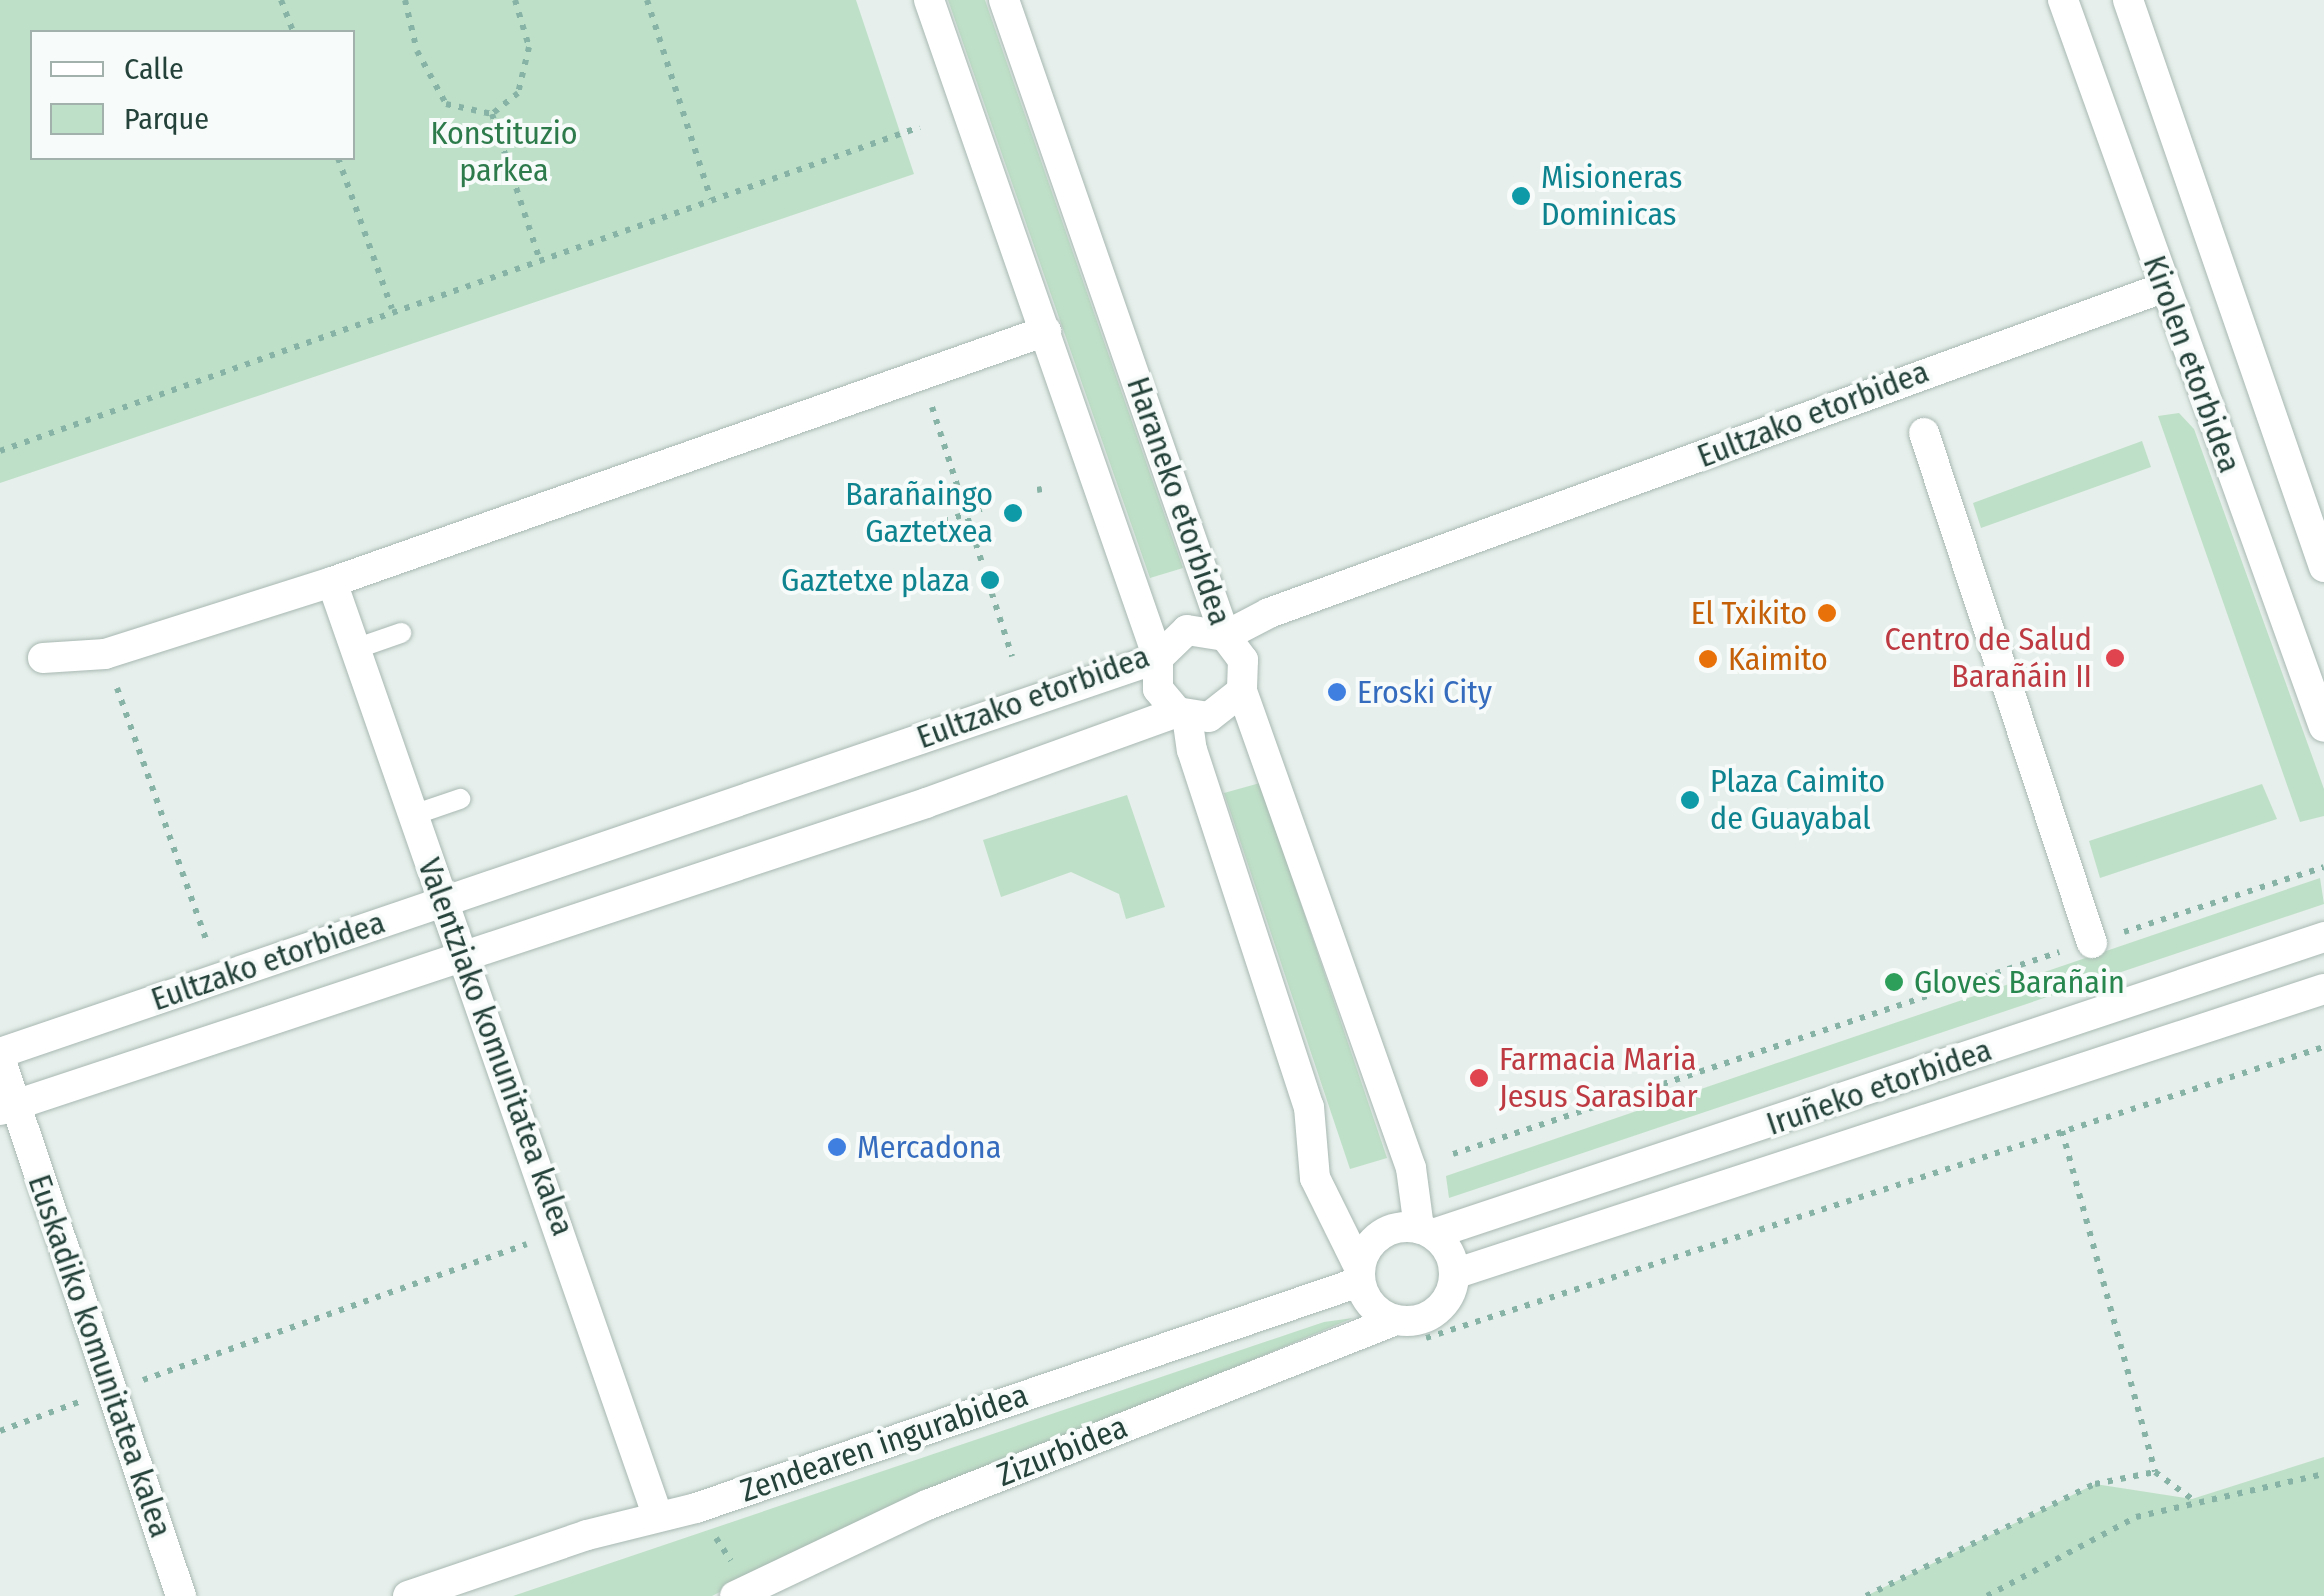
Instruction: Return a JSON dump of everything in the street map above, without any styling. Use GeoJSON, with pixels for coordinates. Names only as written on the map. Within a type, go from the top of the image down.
{"type":"FeatureCollection","features":[{"type":"Feature","properties":{"kind":"street"},"geometry":{"type":"LineString","coordinates":[[929,0],[1158,658],[1158,689],[1182,714],[1309,1108],[1315,1178],[1374,1310],[1383,1325],[1433,1314],[1452,1290],[1454,1274],[1452,1259],[1426,1231],[1387,1231],[1364,1252],[1359,1274]]}},
{"type":"Feature","properties":{"kind":"street","name":"Haraneko etorbidea"},"geometry":{"type":"LineString","coordinates":[[1004,0],[1225,636],[1243,660],[1242,691],[1411,1168],[1426,1231]]}},
{"type":"Feature","properties":{"kind":"street","name":"Kirolen etorbidea"},"geometry":{"type":"LineString","coordinates":[[2063,0],[2324,727]]}},
{"type":"Feature","properties":{"kind":"street","name":"Kirolen etorbidea"},"geometry":{"type":"LineString","coordinates":[[2128,0],[2324,567]]}},
{"type":"Feature","properties":{"kind":"street","name":"Eultzako etorbidea"},"geometry":{"type":"LineString","coordinates":[[0,1056],[442,900],[1158,658],[1186,630],[1225,636],[1268,613],[2165,287]]}},
{"type":"Feature","properties":{"kind":"street"},"geometry":{"type":"LineString","coordinates":[[42,658],[105,654],[332,582],[1046,332]]}},
{"type":"Feature","properties":{"kind":"street"},"geometry":{"type":"LineString","coordinates":[[1924,432],[2092,943]]}},
{"type":"Feature","properties":{"kind":"street","name":"Valentziako komunitatea kalea"},"geometry":{"type":"LineString","coordinates":[[332,582],[461,956],[564,1232],[657,1514]]}},
{"type":"Feature","properties":{"kind":"street","name":"Eultzako etorbidea"},"geometry":{"type":"LineString","coordinates":[[8,1108],[1182,714],[1222,712],[1242,691]]}},
{"type":"Feature","properties":{"kind":"street","name":"Iruñeko etorbidea"},"geometry":{"type":"LineString","coordinates":[[1426,1231],[2324,937]]}},
{"type":"Feature","properties":{"kind":"street","name":"Iruñeko etorbidea"},"geometry":{"type":"LineString","coordinates":[[1454,1274],[2324,989]]}},
{"type":"Feature","properties":{"kind":"street","name":"Euskadiko komunitatea kalea"},"geometry":{"type":"LineString","coordinates":[[0,1056],[8,1108],[112,1391],[181,1596]]}},
{"type":"Feature","properties":{"kind":"street","name":"Zendearen ingurabidea"},"geometry":{"type":"LineString","coordinates":[[408,1596],[657,1514],[696,1508],[1359,1274]]}},
{"type":"Feature","properties":{"kind":"street","name":"Zizurbidea"},"geometry":{"type":"LineString","coordinates":[[734,1596],[928,1505],[1383,1325]]}},
{"type":"Feature","properties":{"kind":"lane"},"geometry":{"type":"LineString","coordinates":[[356,650],[400,633]]}},
{"type":"Feature","properties":{"kind":"lane"},"geometry":{"type":"LineString","coordinates":[[412,816],[460,799]]}},
{"type":"Feature","properties":{"kind":"path"},"geometry":{"type":"LineString","coordinates":[[281,0],[292,30]]}},
{"type":"Feature","properties":{"kind":"path"},"geometry":{"type":"LineString","coordinates":[[406,0],[418,51],[446,104],[492,114]]}},
{"type":"Feature","properties":{"kind":"path"},"geometry":{"type":"LineString","coordinates":[[492,114],[518,93],[529,48],[515,0]]}},
{"type":"Feature","properties":{"kind":"path"},"geometry":{"type":"LineString","coordinates":[[647,0],[711,199]]}},
{"type":"Feature","properties":{"kind":"path"},"geometry":{"type":"LineString","coordinates":[[492,114],[538,258]]}},
{"type":"Feature","properties":{"kind":"path"},"geometry":{"type":"LineString","coordinates":[[0,451],[392,308],[920,127]]}},
{"type":"Feature","properties":{"kind":"path"},"geometry":{"type":"LineString","coordinates":[[339,160],[392,308]]}},
{"type":"Feature","properties":{"kind":"path"},"geometry":{"type":"LineString","coordinates":[[932,406],[1012,656]]}},
{"type":"Feature","properties":{"kind":"path"},"geometry":{"type":"LineString","coordinates":[[931,526],[982,508]]}},
{"type":"Feature","properties":{"kind":"path"},"geometry":{"type":"LineString","coordinates":[[105,654],[207,942]]}},
{"type":"Feature","properties":{"kind":"path"},"geometry":{"type":"LineString","coordinates":[[1453,1154],[2324,866]]}},
{"type":"Feature","properties":{"kind":"path"},"geometry":{"type":"LineString","coordinates":[[1383,1325],[1391,1338],[1426,1338],[2324,1047]]}},
{"type":"Feature","properties":{"kind":"path"},"geometry":{"type":"LineString","coordinates":[[2062,1131],[2154,1472],[2192,1499]]}},
{"type":"Feature","properties":{"kind":"path"},"geometry":{"type":"LineString","coordinates":[[0,1430],[533,1242]]}},
{"type":"Feature","properties":{"kind":"path"},"geometry":{"type":"LineString","coordinates":[[1866,1596],[2095,1484],[2154,1472]]}},
{"type":"Feature","properties":{"kind":"path"},"geometry":{"type":"LineString","coordinates":[[1987,1596],[2136,1517],[2192,1499],[2324,1474]]}},
{"type":"Feature","properties":{"kind":"green space","name":"Konstituzio parkea"},"geometry":{"type":"Polygon","coordinates":[[[0,0],[856,0],[914,174],[0,483],[0,0]]]}},
{"type":"Feature","properties":{"kind":"green space"},"geometry":{"type":"Polygon","coordinates":[[[948,0],[985,0],[1183,568],[1150,578],[948,0]]]}},
{"type":"Feature","properties":{"kind":"green space"},"geometry":{"type":"Polygon","coordinates":[[[2179,413],[2194,429],[2324,789],[2324,816],[2300,822],[2158,416],[2179,413]]]}},
{"type":"Feature","properties":{"kind":"green space"},"geometry":{"type":"Polygon","coordinates":[[[2142,441],[2151,467],[1981,528],[1973,503],[2142,441]]]}},
{"type":"Feature","properties":{"kind":"green space"},"geometry":{"type":"Polygon","coordinates":[[[1260,783],[1387,1158],[1350,1169],[1224,793],[1260,783]]]}},
{"type":"Feature","properties":{"kind":"green space"},"geometry":{"type":"Polygon","coordinates":[[[2262,784],[2277,819],[2100,878],[2089,841],[2262,784]]]}},
{"type":"Feature","properties":{"kind":"green space"},"geometry":{"type":"Polygon","coordinates":[[[1127,795],[1165,907],[1126,919],[1119,894],[1071,872],[1001,897],[983,840],[1127,795]]]}},
{"type":"Feature","properties":{"kind":"green space"},"geometry":{"type":"Polygon","coordinates":[[[2320,878],[2324,904],[1449,1198],[1446,1176],[2320,878]]]}},
{"type":"Feature","properties":{"kind":"green space"},"geometry":{"type":"Polygon","coordinates":[[[1353,1318],[838,1532],[712,1596],[513,1596],[1324,1322],[1353,1318]]]}},
{"type":"Feature","properties":{"kind":"green space"},"geometry":{"type":"Polygon","coordinates":[[[2324,1457],[2324,1596],[1866,1596],[2095,1484],[2192,1499],[2324,1457]]]}},
{"type":"Feature","properties":{"kind":"place","name":"Misioneras Dominicas"},"geometry":{"type":"Point","coordinates":[1521,196]}},
{"type":"Feature","properties":{"kind":"place","name":"Barañaingo Gaztetxea"},"geometry":{"type":"Point","coordinates":[1013,513]}},
{"type":"Feature","properties":{"kind":"place","name":"Gaztetxe plaza"},"geometry":{"type":"Point","coordinates":[990,580]}},
{"type":"Feature","properties":{"kind":"place","name":"El Txikito"},"geometry":{"type":"Point","coordinates":[1827,613]}},
{"type":"Feature","properties":{"kind":"place","name":"Centro de Salud Barañáin II"},"geometry":{"type":"Point","coordinates":[2115,658]}},
{"type":"Feature","properties":{"kind":"place","name":"Kaimito"},"geometry":{"type":"Point","coordinates":[1708,659]}},
{"type":"Feature","properties":{"kind":"place","name":"Eroski City"},"geometry":{"type":"Point","coordinates":[1337,692]}},
{"type":"Feature","properties":{"kind":"place","name":"Plaza Caimito de Guayabal"},"geometry":{"type":"Point","coordinates":[1690,800]}},
{"type":"Feature","properties":{"kind":"place","name":"Gloves Barañain"},"geometry":{"type":"Point","coordinates":[1894,982]}},
{"type":"Feature","properties":{"kind":"place","name":"Farmacia Maria Jesus Sarasibar"},"geometry":{"type":"Point","coordinates":[1479,1078]}},
{"type":"Feature","properties":{"kind":"place","name":"Mercadona"},"geometry":{"type":"Point","coordinates":[837,1147]}}]}
